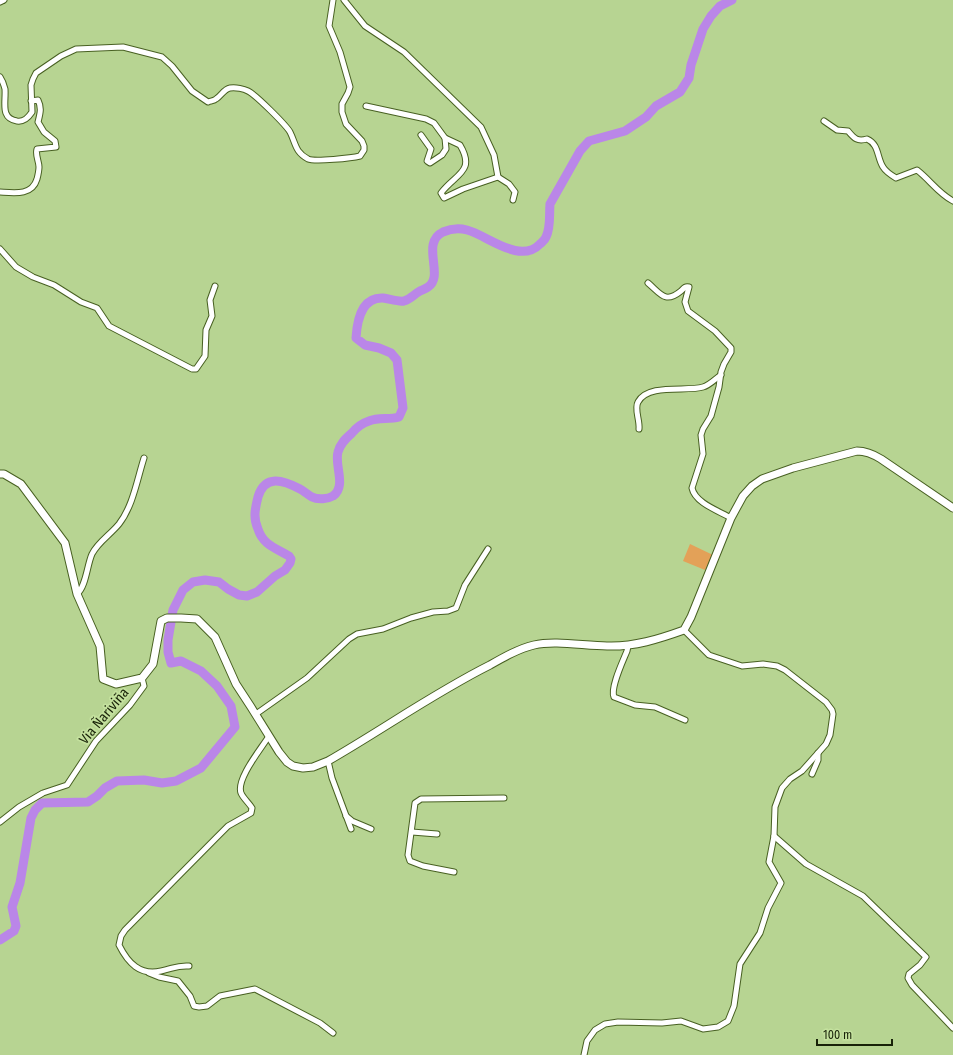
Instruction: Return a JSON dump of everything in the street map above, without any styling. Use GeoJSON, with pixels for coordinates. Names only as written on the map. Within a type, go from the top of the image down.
{"type":"FeatureCollection","features":[{"type":"Feature","properties":{"kind":"street"},"geometry":{"type":"LineString","coordinates":[[0,2],[4,0]]}},
{"type":"Feature","properties":{"kind":"street"},"geometry":{"type":"LineString","coordinates":[[0,77],[5,89],[1,107],[2,114],[7,119],[20,121],[26,120],[32,112],[31,86],[36,73],[60,56],[76,49],[123,48],[162,57],[172,66],[192,91],[208,102],[216,100],[229,88],[248,91],[260,100],[290,131],[295,147],[300,154],[310,160],[353,158],[360,156],[364,150],[364,146],[362,141],[346,124],[342,112],[342,104],[350,86],[340,52],[329,26],[333,0]]}},
{"type":"Feature","properties":{"kind":"street"},"geometry":{"type":"LineString","coordinates":[[344,0],[365,26],[404,52],[481,128],[494,155],[498,177],[509,184],[515,192],[513,200]]}},
{"type":"Feature","properties":{"kind":"street"},"geometry":{"type":"LineString","coordinates":[[0,192],[24,193],[29,191],[35,185],[39,169],[36,152],[37,149],[56,147],[55,141],[44,132],[38,122],[40,104],[38,100],[31,101]]}},
{"type":"Feature","properties":{"kind":"street"},"geometry":{"type":"LineString","coordinates":[[366,106],[426,119],[434,123],[445,138],[460,145],[467,160],[466,168],[441,194],[444,198],[463,189],[498,177]]}},
{"type":"Feature","properties":{"kind":"street"},"geometry":{"type":"LineString","coordinates":[[824,120],[837,130],[848,131],[854,139],[860,141],[867,139],[873,143],[882,166],[896,178],[917,170],[945,197],[953,201]]}},
{"type":"Feature","properties":{"kind":"street"},"geometry":{"type":"LineString","coordinates":[[421,135],[430,149],[427,161],[430,163],[442,155],[446,149],[445,138]]}},
{"type":"Feature","properties":{"kind":"street"},"geometry":{"type":"LineString","coordinates":[[0,249],[16,267],[33,277],[54,285],[82,302],[97,308],[109,326],[192,369],[196,369],[205,356],[206,330],[212,316],[210,300],[215,286]]}},
{"type":"Feature","properties":{"kind":"street"},"geometry":{"type":"LineString","coordinates":[[648,283],[664,297],[669,298],[685,287],[689,287],[685,302],[688,311],[715,331],[731,348],[731,352],[724,364],[711,416],[703,429],[701,436],[703,454],[692,488],[693,492],[705,504],[732,518]]}},
{"type":"Feature","properties":{"kind":"street"},"geometry":{"type":"LineString","coordinates":[[639,429],[640,423],[636,409],[637,402],[641,397],[657,390],[703,388],[721,375]]}},
{"type":"Feature","properties":{"kind":"street"},"geometry":{"type":"LineString","coordinates":[[0,474],[4,474],[21,484],[65,543],[77,594],[100,646],[103,679],[116,684],[142,678],[153,664],[161,621],[168,618],[198,619],[215,637],[223,658],[236,684],[279,752],[287,762],[294,766],[303,768],[313,767],[328,761],[468,675],[522,648],[548,644],[628,646],[684,630],[691,617],[732,518],[743,496],[752,486],[762,479],[793,468],[856,451],[870,452],[953,508]]}},
{"type":"Feature","properties":{"kind":"street"},"geometry":{"type":"LineString","coordinates":[[77,594],[84,580],[92,555],[104,538],[118,525],[131,501],[144,458]]}},
{"type":"Feature","properties":{"kind":"street"},"geometry":{"type":"LineString","coordinates":[[256,714],[307,678],[349,639],[357,634],[383,629],[411,618],[433,612],[448,611],[456,608],[465,585],[488,549]]}},
{"type":"Feature","properties":{"kind":"street"},"geometry":{"type":"LineString","coordinates":[[584,1055],[588,1041],[595,1030],[605,1024],[618,1022],[662,1023],[681,1021],[704,1029],[718,1027],[728,1021],[734,1006],[740,964],[760,933],[768,908],[780,883],[769,862],[774,836],[775,807],[782,788],[790,779],[802,771],[826,744],[830,736],[833,714],[832,710],[826,702],[785,670],[777,666],[763,664],[742,666],[709,655],[684,630]]}},
{"type":"Feature","properties":{"kind":"street"},"geometry":{"type":"LineString","coordinates":[[628,646],[612,692],[614,697],[635,705],[655,707],[685,720]]}},
{"type":"Feature","properties":{"kind":"street","name":"Via Ñariviña"},"geometry":{"type":"LineString","coordinates":[[0,822],[19,807],[43,793],[67,785],[96,741],[130,705],[144,686],[142,678]]}},
{"type":"Feature","properties":{"kind":"street"},"geometry":{"type":"LineString","coordinates":[[269,736],[243,775],[241,783],[240,789],[242,796],[252,808],[251,813],[228,826],[218,835],[125,930],[121,936],[119,945],[126,958],[135,966],[159,977],[178,982],[190,996],[194,1006],[207,1006],[220,996],[255,989],[320,1023],[333,1033]]}},
{"type":"Feature","properties":{"kind":"street"},"geometry":{"type":"LineString","coordinates":[[812,774],[818,760],[818,753]]}},
{"type":"Feature","properties":{"kind":"street"},"geometry":{"type":"LineString","coordinates":[[328,761],[332,778],[351,829]]}},
{"type":"Feature","properties":{"kind":"street"},"geometry":{"type":"LineString","coordinates":[[454,872],[423,866],[410,861],[408,854],[415,803],[421,799],[504,798]]}},
{"type":"Feature","properties":{"kind":"street"},"geometry":{"type":"LineString","coordinates":[[345,815],[352,821],[371,829]]}},
{"type":"Feature","properties":{"kind":"street"},"geometry":{"type":"LineString","coordinates":[[412,832],[437,834]]}},
{"type":"Feature","properties":{"kind":"street"},"geometry":{"type":"LineString","coordinates":[[774,836],[806,864],[864,896],[926,957],[920,965],[909,974],[908,978],[953,1028]]}},
{"type":"Feature","properties":{"kind":"street"},"geometry":{"type":"LineString","coordinates":[[148,972],[161,971],[173,967],[189,966]]}},
{"type":"Feature","properties":{"kind":"shaded area"},"geometry":{"type":"Polygon","coordinates":[[[690,544],[713,555],[705,570],[683,561],[690,544]]]}},
{"type":"Feature","properties":{"kind":"waterway"},"geometry":{"type":"LineString","coordinates":[[0,940],[14,931],[16,926],[12,907],[20,883],[31,818],[35,810],[42,803],[88,802],[105,788],[117,781],[144,780],[162,783],[176,781],[201,768],[235,727],[231,706],[217,686],[201,671],[181,661],[171,663],[168,652],[168,640],[173,610],[183,590],[193,582],[205,580],[219,582],[239,595],[247,596],[257,592],[275,576],[285,570],[291,559],[289,556],[263,539],[256,525],[255,509],[261,490],[265,485],[275,481],[287,483],[317,499],[333,496],[339,487],[340,481],[337,457],[340,446],[343,442],[362,424],[376,419],[399,417],[403,408],[397,360],[391,353],[379,348],[365,345],[356,338],[359,318],[365,306],[370,301],[383,298],[404,301],[428,287],[433,282],[434,275],[433,244],[436,237],[443,232],[458,229],[467,230],[513,250],[532,250],[540,244],[546,238],[548,233],[550,204],[580,151],[589,141],[625,131],[646,117],[656,106],[680,92],[689,78],[691,65],[703,29],[711,16],[720,6],[732,0]]}}]}
